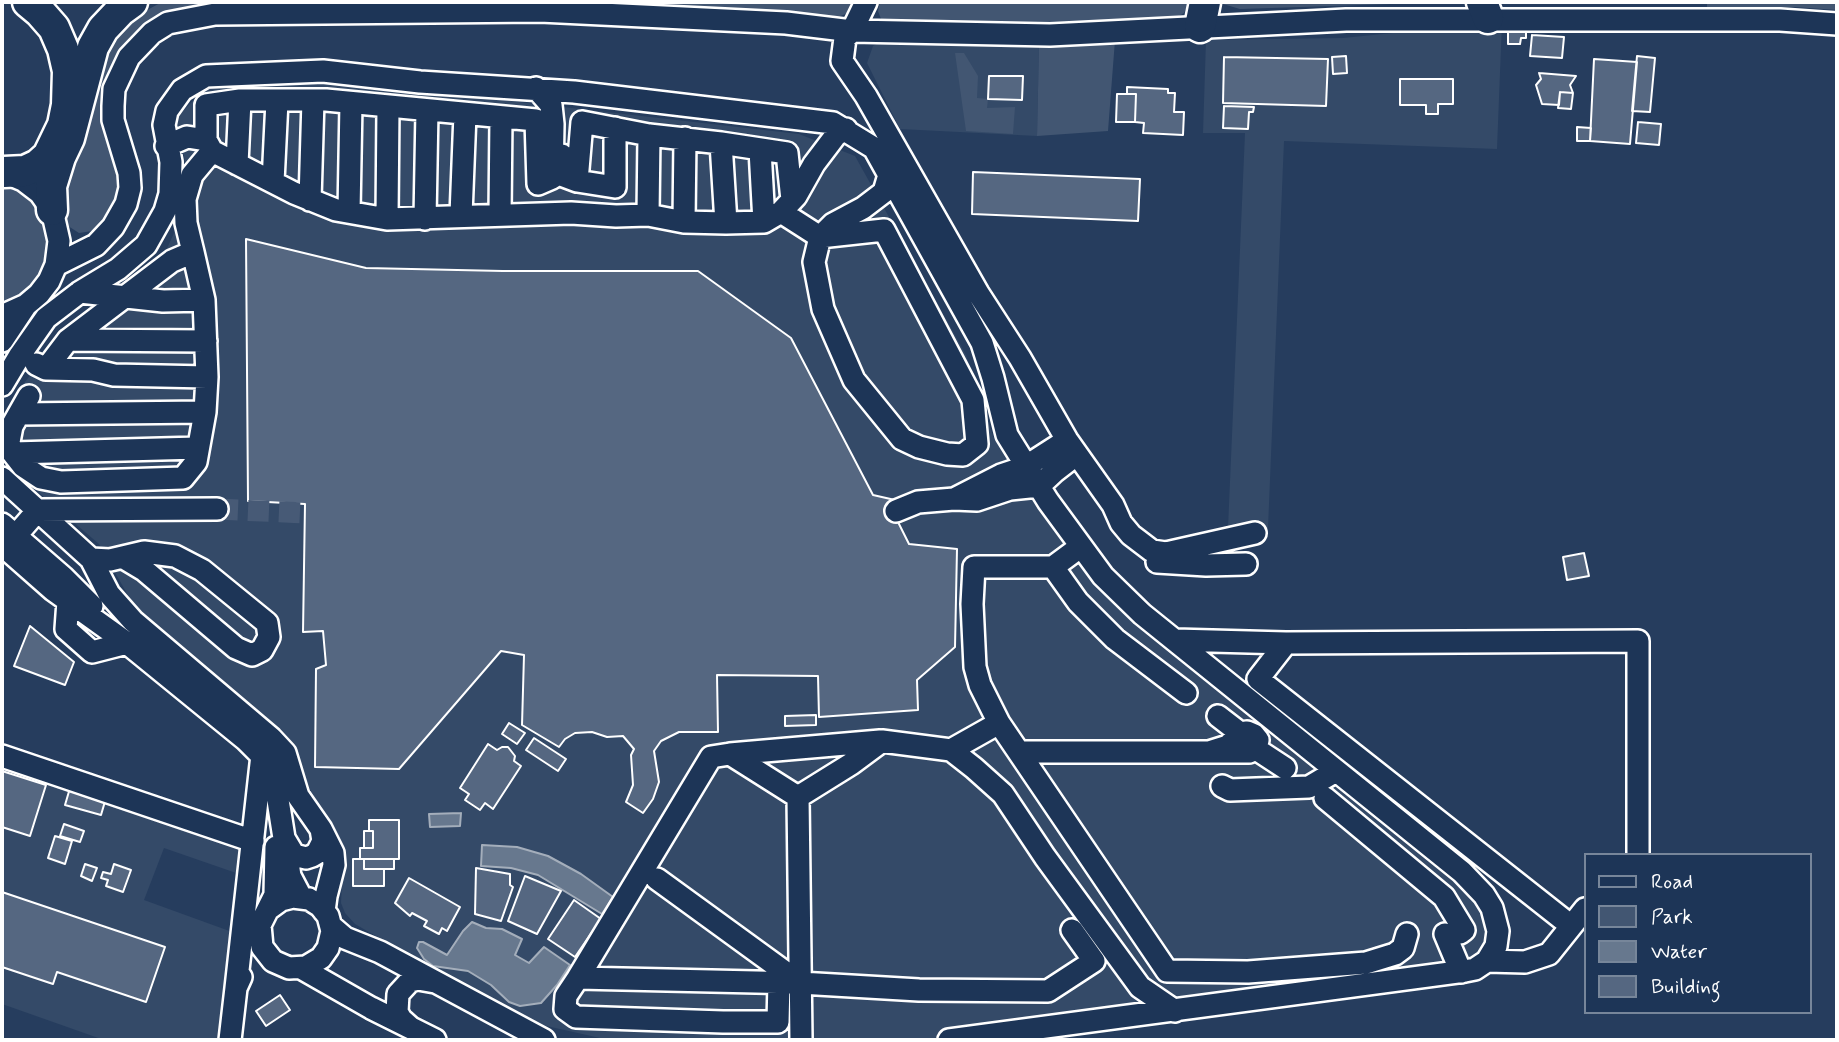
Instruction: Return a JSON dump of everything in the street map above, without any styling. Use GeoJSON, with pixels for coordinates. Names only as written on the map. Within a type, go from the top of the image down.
{"type":"FeatureCollection","features":[{"type":"Feature","properties":{"kind":"highway"},"geometry":{"type":"LineString","coordinates":[[3,171],[25,171],[48,156],[63,125],[67,104],[68,71],[63,49],[54,28],[28,2]]}},
{"type":"Feature","properties":{"kind":"highway"},"geometry":{"type":"LineString","coordinates":[[55,219],[51,186],[69,138],[93,47],[103,29],[132,2]]}},
{"type":"Feature","properties":{"kind":"street"},"geometry":{"type":"LineString","coordinates":[[842,61],[843,44],[866,2]]}},
{"type":"Feature","properties":{"kind":"street"},"geometry":{"type":"LineString","coordinates":[[56,265],[96,245],[120,216],[130,188],[129,173],[113,120],[114,89],[129,57],[152,33],[169,23],[215,14],[540,11],[786,23],[852,31],[1050,35],[1200,10],[1346,20],[1488,7],[1837,24]]}},
{"type":"Feature","properties":{"kind":"street"},"geometry":{"type":"LineString","coordinates":[[786,23],[821,40],[842,61],[866,96],[978,293],[1020,358],[1071,448],[1112,505],[1133,550],[1160,563],[1246,564]]}},
{"type":"Feature","properties":{"kind":"street"},"geometry":{"type":"LineString","coordinates":[[852,31],[866,96]]}},
{"type":"Feature","properties":{"kind":"street"},"geometry":{"type":"LineString","coordinates":[[2,385],[46,318],[134,257],[146,245],[157,227],[170,194],[171,162],[163,125],[167,111],[182,90],[206,76],[307,70],[420,82],[536,88],[833,123],[874,148],[982,343],[1007,435],[1025,467],[1080,547],[1112,586],[1142,614],[1453,864],[1484,895],[1496,916],[1496,946],[1473,968]]}},
{"type":"Feature","properties":{"kind":"street"},"geometry":{"type":"LineString","coordinates":[[536,88],[551,105],[557,179]]}},
{"type":"Feature","properties":{"kind":"street"},"geometry":{"type":"LineString","coordinates":[[557,179],[564,102],[574,92]]}},
{"type":"Feature","properties":{"kind":"street"},"geometry":{"type":"LineString","coordinates":[[192,252],[172,261],[68,340],[33,389],[12,426],[8,447],[23,466],[41,478],[61,482],[183,478],[196,462],[205,412],[206,341],[204,300],[192,252],[185,199],[192,175],[209,145],[206,105],[240,100],[313,100],[536,120],[557,179]]}},
{"type":"Feature","properties":{"kind":"street"},"geometry":{"type":"LineString","coordinates":[[237,164],[240,100]]}},
{"type":"Feature","properties":{"kind":"street"},"geometry":{"type":"LineString","coordinates":[[310,200],[313,100]]}},
{"type":"Feature","properties":{"kind":"street"},"geometry":{"type":"LineString","coordinates":[[273,182],[277,101]]}},
{"type":"Feature","properties":{"kind":"street"},"geometry":{"type":"LineString","coordinates":[[349,212],[351,103]]}},
{"type":"Feature","properties":{"kind":"street"},"geometry":{"type":"LineString","coordinates":[[387,219],[388,107]]}},
{"type":"Feature","properties":{"kind":"street"},"geometry":{"type":"LineString","coordinates":[[425,219],[427,110]]}},
{"type":"Feature","properties":{"kind":"street"},"geometry":{"type":"LineString","coordinates":[[461,215],[465,114]]}},
{"type":"Feature","properties":{"kind":"street"},"geometry":{"type":"LineString","coordinates":[[500,117],[500,215]]}},
{"type":"Feature","properties":{"kind":"street"},"geometry":{"type":"LineString","coordinates":[[815,121],[821,127],[815,156]]}},
{"type":"Feature","properties":{"kind":"street"},"geometry":{"type":"LineString","coordinates":[[557,179],[582,122],[649,135],[787,153],[779,211]]}},
{"type":"Feature","properties":{"kind":"street"},"geometry":{"type":"LineString","coordinates":[[615,128],[616,216]]}},
{"type":"Feature","properties":{"kind":"street"},"geometry":{"type":"LineString","coordinates":[[166,146],[187,137],[209,145],[237,164],[310,200],[336,210],[387,219],[571,213],[648,215],[684,222],[726,223],[779,211],[815,156],[846,129]]}},
{"type":"Feature","properties":{"kind":"street"},"geometry":{"type":"LineString","coordinates":[[648,215],[649,135]]}},
{"type":"Feature","properties":{"kind":"street"},"geometry":{"type":"LineString","coordinates":[[684,222],[685,138]]}},
{"type":"Feature","properties":{"kind":"street"},"geometry":{"type":"LineString","coordinates":[[722,143],[726,223]]}},
{"type":"Feature","properties":{"kind":"street"},"geometry":{"type":"LineString","coordinates":[[760,150],[779,211],[820,237],[884,230],[974,400],[977,444],[963,455],[919,447],[902,439],[854,380],[823,309],[814,262],[820,237],[833,224],[863,208],[884,192],[889,176]]}},
{"type":"Feature","properties":{"kind":"street"},"geometry":{"type":"LineString","coordinates":[[2,316],[26,305],[39,295],[56,265],[60,241],[55,219],[40,193],[23,180],[3,171]]}},
{"type":"Feature","properties":{"kind":"street"},"geometry":{"type":"LineString","coordinates":[[500,192],[557,179],[615,187]]}},
{"type":"Feature","properties":{"kind":"street"},"geometry":{"type":"LineString","coordinates":[[820,237],[887,203],[905,204]]}},
{"type":"Feature","properties":{"kind":"street"},"geometry":{"type":"LineString","coordinates":[[55,219],[78,238],[104,236]]}},
{"type":"Feature","properties":{"kind":"street"},"geometry":{"type":"LineString","coordinates":[[80,292],[132,293],[163,301],[204,300]]}},
{"type":"Feature","properties":{"kind":"street"},"geometry":{"type":"LineString","coordinates":[[2,341],[26,305]]}},
{"type":"Feature","properties":{"kind":"street"},"geometry":{"type":"LineString","coordinates":[[68,340],[206,341]]}},
{"type":"Feature","properties":{"kind":"street"},"geometry":{"type":"LineString","coordinates":[[16,360],[33,389]]}},
{"type":"Feature","properties":{"kind":"street"},"geometry":{"type":"LineString","coordinates":[[33,389],[114,375],[207,377]]}},
{"type":"Feature","properties":{"kind":"street"},"geometry":{"type":"LineString","coordinates":[[33,389],[205,412]]}},
{"type":"Feature","properties":{"kind":"street"},"geometry":{"type":"LineString","coordinates":[[13,453],[198,448]]}},
{"type":"Feature","properties":{"kind":"street"},"geometry":{"type":"LineString","coordinates":[[896,511],[918,502],[954,499],[1001,475],[1071,448]]}},
{"type":"Feature","properties":{"kind":"street"},"geometry":{"type":"LineString","coordinates":[[954,499],[977,500],[1010,489],[1039,486],[1054,472],[1071,448]]}},
{"type":"Feature","properties":{"kind":"street"},"geometry":{"type":"LineString","coordinates":[[2,478],[61,531],[109,559],[154,580],[236,649],[252,655],[262,650],[270,637],[267,624],[202,570],[175,556],[144,552],[109,559]]}},
{"type":"Feature","properties":{"kind":"street"},"geometry":{"type":"LineString","coordinates":[[217,509],[38,510],[6,538],[33,562],[68,601],[127,643],[262,755],[273,771],[290,876],[345,938],[365,945],[544,1040]]}},
{"type":"Feature","properties":{"kind":"street"},"geometry":{"type":"LineString","coordinates":[[1121,523],[1131,535],[1152,551],[1166,553],[1255,533]]}},
{"type":"Feature","properties":{"kind":"street"},"geometry":{"type":"LineString","coordinates":[[33,562],[61,531]]}},
{"type":"Feature","properties":{"kind":"street"},"geometry":{"type":"LineString","coordinates":[[1080,547],[1054,567],[974,567],[972,604],[975,667],[980,685],[999,723],[1167,971],[1248,972],[1366,963],[1395,954],[1402,948],[1407,934]]}},
{"type":"Feature","properties":{"kind":"street"},"geometry":{"type":"LineString","coordinates":[[154,580],[155,570],[161,561],[175,556]]}},
{"type":"Feature","properties":{"kind":"street"},"geometry":{"type":"LineString","coordinates":[[109,559],[109,594],[133,621],[279,746],[289,760],[298,796],[332,847],[335,900],[340,917],[365,945]]}},
{"type":"Feature","properties":{"kind":"street"},"geometry":{"type":"LineString","coordinates":[[33,562],[63,577],[127,643]]}},
{"type":"Feature","properties":{"kind":"street"},"geometry":{"type":"LineString","coordinates":[[1054,567],[1078,602],[1115,639],[1186,693]]}},
{"type":"Feature","properties":{"kind":"street"},"geometry":{"type":"LineString","coordinates":[[1175,640],[1286,643],[1638,641],[1637,853]]}},
{"type":"Feature","properties":{"kind":"street"},"geometry":{"type":"LineString","coordinates":[[1286,643],[1258,679],[1570,925]]}},
{"type":"Feature","properties":{"kind":"street"},"geometry":{"type":"LineString","coordinates":[[1218,716],[1240,733]]}},
{"type":"Feature","properties":{"kind":"street"},"geometry":{"type":"LineString","coordinates":[[951,750],[999,723]]}},
{"type":"Feature","properties":{"kind":"street"},"geometry":{"type":"LineString","coordinates":[[1019,752],[1209,752],[1249,752],[1256,748],[1258,740],[1254,734],[1240,733],[1228,746],[1209,752]]}},
{"type":"Feature","properties":{"kind":"street"},"geometry":{"type":"LineString","coordinates":[[798,797],[882,741]]}},
{"type":"Feature","properties":{"kind":"street"},"geometry":{"type":"LineString","coordinates":[[790,983],[778,1022],[576,1017],[565,1009],[566,996],[711,757],[882,741],[951,750],[1003,794],[1045,857],[1140,987],[1175,1011]]}},
{"type":"Feature","properties":{"kind":"street"},"geometry":{"type":"LineString","coordinates":[[1303,746],[1309,759],[1305,774],[1293,781],[1230,782],[1222,786],[1230,790],[1309,788],[1336,771]]}},
{"type":"Feature","properties":{"kind":"street"},"geometry":{"type":"LineString","coordinates":[[1256,748],[1285,768]]}},
{"type":"Feature","properties":{"kind":"street"},"geometry":{"type":"LineString","coordinates":[[730,754],[798,797]]}},
{"type":"Feature","properties":{"kind":"street"},"geometry":{"type":"LineString","coordinates":[[230,1040],[262,755]]}},
{"type":"Feature","properties":{"kind":"street"},"geometry":{"type":"LineString","coordinates":[[2,756],[253,841]]}},
{"type":"Feature","properties":{"kind":"street"},"geometry":{"type":"LineString","coordinates":[[798,797],[790,983],[801,1040]]}},
{"type":"Feature","properties":{"kind":"street"},"geometry":{"type":"LineString","coordinates":[[1325,798],[1444,897],[1464,930],[1453,933],[1473,968]]}},
{"type":"Feature","properties":{"kind":"street"},"geometry":{"type":"LineString","coordinates":[[278,799],[275,895],[260,925],[261,941],[269,957],[435,1040]]}},
{"type":"Feature","properties":{"kind":"street"},"geometry":{"type":"LineString","coordinates":[[285,840],[294,855],[306,858],[321,848],[321,829]]}},
{"type":"Feature","properties":{"kind":"street"},"geometry":{"type":"LineString","coordinates":[[633,908],[657,879],[672,846]]}},
{"type":"Feature","properties":{"kind":"street"},"geometry":{"type":"LineString","coordinates":[[316,908],[326,896],[333,869]]}},
{"type":"Feature","properties":{"kind":"street"},"geometry":{"type":"LineString","coordinates":[[657,879],[790,983]]}},
{"type":"Feature","properties":{"kind":"street"},"geometry":{"type":"LineString","coordinates":[[270,908],[285,898],[316,908],[331,937],[324,954],[330,975],[347,995]]}},
{"type":"Feature","properties":{"kind":"street"},"geometry":{"type":"LineString","coordinates":[[949,1040],[1525,962],[1549,954],[1584,910]]}},
{"type":"Feature","properties":{"kind":"street"},"geometry":{"type":"LineString","coordinates":[[578,978],[1048,991],[1094,961],[1072,930]]}},
{"type":"Feature","properties":{"kind":"street"},"geometry":{"type":"LineString","coordinates":[[238,983],[261,941]]}},
{"type":"Feature","properties":{"kind":"street"},"geometry":{"type":"LineString","coordinates":[[238,983],[253,973],[312,965],[324,954],[342,944],[365,945]]}},
{"type":"Feature","properties":{"kind":"street"},"geometry":{"type":"LineString","coordinates":[[1118,1017],[1129,1002],[1125,968]]}},
{"type":"Feature","properties":{"kind":"street"},"geometry":{"type":"LineString","coordinates":[[413,1029],[397,1012],[398,994],[410,981],[418,979],[436,982]]}},
{"type":"Feature","properties":{"kind":"shaded area"},"geometry":{"type":"Polygon","coordinates":[[[1502,22],[1497,149],[1284,141],[1268,528],[1228,528],[1245,133],[1203,133],[1206,40],[1343,38],[1502,22]]]}},
{"type":"Feature","properties":{"kind":"shaded area"},"geometry":{"type":"Polygon","coordinates":[[[887,38],[1039,44],[1037,136],[900,129],[867,63],[873,46],[887,38]]]}},
{"type":"Feature","properties":{"kind":"shaded area"},"geometry":{"type":"Polygon","coordinates":[[[309,78],[799,134],[855,156],[966,355],[994,439],[1094,584],[1180,661],[1243,711],[1475,876],[1499,958],[1236,1010],[1034,1040],[609,1040],[533,1023],[513,1015],[355,924],[345,913],[341,903],[343,859],[338,835],[307,788],[299,761],[281,732],[134,606],[99,544],[2,461],[2,424],[15,395],[71,322],[156,273],[178,224],[186,165],[175,119],[208,86],[309,78]]]}},
{"type":"Feature","properties":{"kind":"shaded area"},"geometry":{"type":"Polygon","coordinates":[[[2,746],[247,832],[242,875],[164,848],[144,900],[235,933],[219,1040],[104,1040],[2,1004],[2,746]]]}},
{"type":"Feature","properties":{"kind":"green space"},"geometry":{"type":"Polygon","coordinates":[[[162,2],[857,2],[850,12],[836,18],[656,7],[205,5],[176,10],[143,30],[128,43],[117,58],[103,111],[104,131],[121,173],[119,206],[99,230],[79,233],[65,224],[60,211],[60,176],[108,44],[125,22],[162,2]]]}},
{"type":"Feature","properties":{"kind":"green space"},"geometry":{"type":"Polygon","coordinates":[[[880,2],[1189,2],[1184,13],[1174,19],[1052,25],[889,25],[881,19],[878,11],[880,2]]]}},
{"type":"Feature","properties":{"kind":"green space"},"geometry":{"type":"Polygon","coordinates":[[[1216,2],[1451,2],[1240,9],[1216,2]]]}},
{"type":"Feature","properties":{"kind":"green space"},"geometry":{"type":"Polygon","coordinates":[[[1707,2],[1837,2],[1837,10],[1795,7],[1707,10],[1707,2]]]}},
{"type":"Feature","properties":{"kind":"green space"},"geometry":{"type":"Polygon","coordinates":[[[1115,40],[1108,131],[1037,136],[1039,44],[1115,40]]]}},
{"type":"Feature","properties":{"kind":"green space"},"geometry":{"type":"Polygon","coordinates":[[[955,53],[964,53],[978,76],[977,98],[988,99],[987,108],[1015,107],[1013,134],[966,131],[955,53]]]}},
{"type":"Feature","properties":{"kind":"green space"},"geometry":{"type":"Polygon","coordinates":[[[2,185],[27,197],[39,212],[46,230],[48,249],[43,268],[32,285],[18,297],[2,304],[2,185]]]}},
{"type":"Feature","properties":{"kind":"water"},"geometry":{"type":"Polygon","coordinates":[[[461,813],[460,826],[430,827],[429,814],[461,813]]]}},
{"type":"Feature","properties":{"kind":"water"},"geometry":{"type":"Polygon","coordinates":[[[482,845],[517,847],[548,856],[581,874],[613,897],[602,914],[538,875],[511,868],[481,866],[482,845]]]}},
{"type":"Feature","properties":{"kind":"water"},"geometry":{"type":"Polygon","coordinates":[[[472,922],[486,928],[502,929],[522,939],[515,955],[529,963],[544,947],[570,965],[541,1003],[520,1006],[509,1002],[491,985],[468,971],[433,966],[417,948],[419,942],[423,942],[447,955],[472,922]]]}},
{"type":"Feature","properties":{"kind":"building"},"geometry":{"type":"Polygon","coordinates":[[[1508,27],[1526,29],[1526,38],[1521,38],[1520,44],[1508,44],[1508,27]]]}},
{"type":"Feature","properties":{"kind":"building"},"geometry":{"type":"Polygon","coordinates":[[[1532,35],[1564,37],[1562,58],[1530,56],[1532,35]]]}},
{"type":"Feature","properties":{"kind":"building"},"geometry":{"type":"Polygon","coordinates":[[[1346,56],[1347,73],[1333,74],[1332,57],[1346,56]]]}},
{"type":"Feature","properties":{"kind":"building"},"geometry":{"type":"Polygon","coordinates":[[[1637,56],[1655,58],[1650,112],[1632,111],[1637,56]]]}},
{"type":"Feature","properties":{"kind":"building"},"geometry":{"type":"Polygon","coordinates":[[[1224,57],[1328,59],[1326,106],[1223,103],[1224,57]]]}},
{"type":"Feature","properties":{"kind":"building"},"geometry":{"type":"Polygon","coordinates":[[[1594,59],[1637,62],[1630,144],[1590,141],[1594,59]]]}},
{"type":"Feature","properties":{"kind":"building"},"geometry":{"type":"Polygon","coordinates":[[[1539,73],[1576,76],[1570,85],[1573,93],[1560,92],[1559,105],[1542,104],[1536,85],[1541,79],[1539,73]]]}},
{"type":"Feature","properties":{"kind":"building"},"geometry":{"type":"Polygon","coordinates":[[[989,76],[1023,76],[1022,100],[988,99],[989,76]]]}},
{"type":"Feature","properties":{"kind":"building"},"geometry":{"type":"Polygon","coordinates":[[[1400,79],[1453,79],[1453,104],[1438,104],[1438,114],[1426,114],[1426,105],[1400,105],[1400,79]]]}},
{"type":"Feature","properties":{"kind":"building"},"geometry":{"type":"Polygon","coordinates":[[[1127,87],[1168,89],[1168,93],[1175,93],[1174,112],[1184,112],[1183,135],[1143,133],[1144,123],[1135,122],[1136,94],[1127,94],[1127,87]]]}},
{"type":"Feature","properties":{"kind":"building"},"geometry":{"type":"Polygon","coordinates":[[[1560,92],[1573,93],[1571,109],[1558,108],[1560,92]]]}},
{"type":"Feature","properties":{"kind":"building"},"geometry":{"type":"Polygon","coordinates":[[[1117,94],[1136,94],[1135,122],[1116,122],[1117,94]]]}},
{"type":"Feature","properties":{"kind":"building"},"geometry":{"type":"Polygon","coordinates":[[[1224,106],[1254,107],[1253,112],[1249,112],[1248,129],[1223,128],[1224,106]]]}},
{"type":"Feature","properties":{"kind":"building"},"geometry":{"type":"Polygon","coordinates":[[[1638,122],[1661,124],[1659,145],[1636,143],[1638,122]]]}},
{"type":"Feature","properties":{"kind":"building"},"geometry":{"type":"Polygon","coordinates":[[[1577,127],[1591,128],[1590,141],[1577,141],[1577,127]]]}},
{"type":"Feature","properties":{"kind":"building"},"geometry":{"type":"Polygon","coordinates":[[[973,172],[1140,179],[1138,221],[972,214],[973,172]]]}},
{"type":"Feature","properties":{"kind":"building"},"geometry":{"type":"Polygon","coordinates":[[[246,239],[366,268],[698,271],[791,338],[873,495],[895,500],[897,520],[909,544],[957,549],[955,647],[917,680],[918,710],[819,717],[818,676],[717,675],[718,732],[679,732],[661,741],[654,751],[659,782],[653,799],[643,813],[626,802],[633,785],[631,755],[634,749],[623,736],[575,733],[559,747],[522,725],[524,655],[501,651],[399,769],[315,767],[316,669],[326,665],[323,631],[303,632],[305,504],[248,501],[246,239]]]}},
{"type":"Feature","properties":{"kind":"building"},"geometry":{"type":"Polygon","coordinates":[[[1584,553],[1589,576],[1567,580],[1563,557],[1584,553]]]}},
{"type":"Feature","properties":{"kind":"building"},"geometry":{"type":"Polygon","coordinates":[[[30,626],[74,662],[65,685],[14,666],[30,626]]]}},
{"type":"Feature","properties":{"kind":"building"},"geometry":{"type":"Polygon","coordinates":[[[816,715],[816,725],[785,726],[785,716],[816,715]]]}},
{"type":"Feature","properties":{"kind":"building"},"geometry":{"type":"Polygon","coordinates":[[[509,723],[525,733],[517,744],[502,734],[509,723]]]}},
{"type":"Feature","properties":{"kind":"building"},"geometry":{"type":"Polygon","coordinates":[[[534,738],[566,759],[558,771],[526,750],[534,738]]]}},
{"type":"Feature","properties":{"kind":"building"},"geometry":{"type":"Polygon","coordinates":[[[488,744],[497,750],[508,747],[515,756],[514,761],[521,766],[493,809],[485,803],[480,810],[465,800],[469,794],[460,788],[488,744]]]}},
{"type":"Feature","properties":{"kind":"building"},"geometry":{"type":"Polygon","coordinates":[[[2,771],[46,785],[30,836],[2,827],[2,771]]]}},
{"type":"Feature","properties":{"kind":"building"},"geometry":{"type":"Polygon","coordinates":[[[70,788],[106,798],[101,815],[65,805],[70,788]]]}},
{"type":"Feature","properties":{"kind":"building"},"geometry":{"type":"Polygon","coordinates":[[[369,820],[399,820],[399,859],[360,859],[360,848],[373,848],[373,831],[369,831],[369,820]]]}},
{"type":"Feature","properties":{"kind":"building"},"geometry":{"type":"Polygon","coordinates":[[[64,824],[84,831],[80,842],[60,836],[64,824]]]}},
{"type":"Feature","properties":{"kind":"building"},"geometry":{"type":"Polygon","coordinates":[[[364,831],[373,831],[373,848],[364,848],[364,831]]]}},
{"type":"Feature","properties":{"kind":"building"},"geometry":{"type":"Polygon","coordinates":[[[55,836],[72,841],[65,864],[48,858],[55,836]]]}},
{"type":"Feature","properties":{"kind":"building"},"geometry":{"type":"Polygon","coordinates":[[[353,859],[364,859],[364,869],[384,869],[384,886],[353,886],[353,859]]]}},
{"type":"Feature","properties":{"kind":"building"},"geometry":{"type":"Polygon","coordinates":[[[364,859],[394,859],[394,869],[364,869],[364,859]]]}},
{"type":"Feature","properties":{"kind":"building"},"geometry":{"type":"Polygon","coordinates":[[[85,864],[97,868],[92,881],[81,876],[85,864]]]}},
{"type":"Feature","properties":{"kind":"building"},"geometry":{"type":"Polygon","coordinates":[[[114,864],[131,870],[123,892],[106,886],[108,880],[101,878],[103,872],[111,874],[114,864]]]}},
{"type":"Feature","properties":{"kind":"building"},"geometry":{"type":"Polygon","coordinates":[[[476,868],[510,874],[510,885],[513,887],[501,921],[475,914],[476,868]]]}},
{"type":"Feature","properties":{"kind":"building"},"geometry":{"type":"Polygon","coordinates":[[[525,876],[561,891],[537,934],[508,921],[525,876]]]}},
{"type":"Feature","properties":{"kind":"building"},"geometry":{"type":"Polygon","coordinates":[[[409,878],[460,907],[447,931],[442,928],[439,934],[424,926],[427,921],[412,913],[410,916],[395,903],[409,878]]]}},
{"type":"Feature","properties":{"kind":"building"},"geometry":{"type":"Polygon","coordinates":[[[2,892],[165,947],[146,1002],[57,972],[53,984],[2,967],[2,892]]]}},
{"type":"Feature","properties":{"kind":"building"},"geometry":{"type":"Polygon","coordinates":[[[574,900],[601,919],[575,957],[548,939],[574,900]]]}},
{"type":"Feature","properties":{"kind":"building"},"geometry":{"type":"Polygon","coordinates":[[[280,995],[290,1010],[266,1026],[256,1011],[280,995]]]}},
{"type":"Feature","properties":{"kind":"tunnel"},"geometry":{"type":"LineString","coordinates":[[217,509],[305,513]]}}]}
